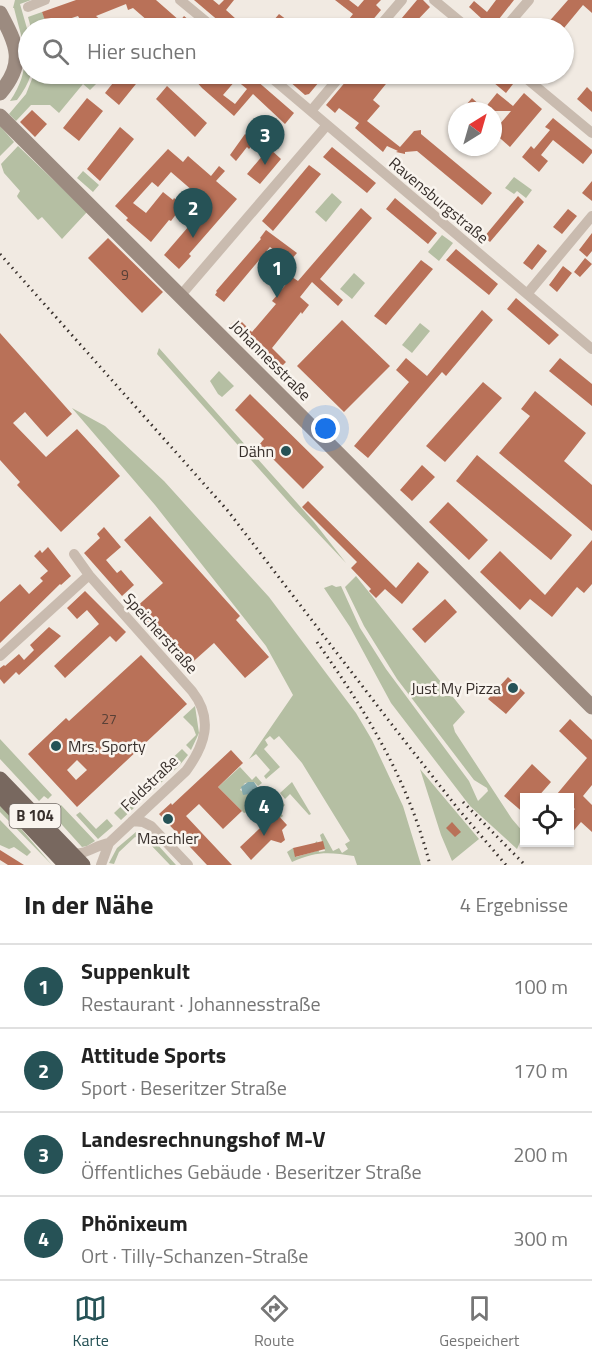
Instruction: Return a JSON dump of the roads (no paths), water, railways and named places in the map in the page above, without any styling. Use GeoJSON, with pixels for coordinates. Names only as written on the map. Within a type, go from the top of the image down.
{"type":"FeatureCollection","features":[{"type":"Feature","properties":{"kind":"main road"},"geometry":{"type":"LineString","coordinates":[[0,13],[13,38],[17,52],[13,75],[0,93]]}},
{"type":"Feature","properties":{"kind":"main road","name":"Johannesstraße"},"geometry":{"type":"LineString","coordinates":[[0,116],[592,708]]}},
{"type":"Feature","properties":{"kind":"main road","name":"B 104"},"geometry":{"type":"LineString","coordinates":[[0,779],[69,859]]}},
{"type":"Feature","properties":{"kind":"main road","name":"B 104"},"geometry":{"type":"LineString","coordinates":[[0,795],[34,830],[69,859],[82,865]]}},
{"type":"Feature","properties":{"kind":"street"},"geometry":{"type":"LineString","coordinates":[[28,7],[45,0]]}},
{"type":"Feature","properties":{"kind":"street"},"geometry":{"type":"LineString","coordinates":[[180,0],[202,18]]}},
{"type":"Feature","properties":{"kind":"street"},"geometry":{"type":"LineString","coordinates":[[387,18],[402,0]]}},
{"type":"Feature","properties":{"kind":"street"},"geometry":{"type":"LineString","coordinates":[[434,0],[456,18]]}},
{"type":"Feature","properties":{"kind":"street"},"geometry":{"type":"LineString","coordinates":[[514,18],[529,0]]}},
{"type":"Feature","properties":{"kind":"street","name":"Ravensburgstraße"},"geometry":{"type":"LineString","coordinates":[[279,84],[592,348]]}},
{"type":"Feature","properties":{"kind":"street"},"geometry":{"type":"LineString","coordinates":[[311,111],[334,84]]}},
{"type":"Feature","properties":{"kind":"street"},"geometry":{"type":"LineString","coordinates":[[532,84],[592,133]]}},
{"type":"Feature","properties":{"kind":"street"},"geometry":{"type":"LineString","coordinates":[[181,295],[327,125]]}},
{"type":"Feature","properties":{"kind":"street"},"geometry":{"type":"LineString","coordinates":[[527,294],[592,216]]}},
{"type":"Feature","properties":{"kind":"street","name":"Speicherstraße"},"geometry":{"type":"LineString","coordinates":[[74,554],[89,575],[196,696],[204,716],[203,741]]}},
{"type":"Feature","properties":{"kind":"street"},"geometry":{"type":"LineString","coordinates":[[0,656],[89,575]]}},
{"type":"Feature","properties":{"kind":"street","name":"Feldstraße"},"geometry":{"type":"LineString","coordinates":[[109,843],[186,771],[200,750],[203,741]]}},
{"type":"Feature","properties":{"kind":"street"},"geometry":{"type":"LineString","coordinates":[[132,821],[143,822],[151,826],[188,865]]}},
{"type":"Feature","properties":{"kind":"street"},"geometry":{"type":"LineString","coordinates":[[34,830],[55,865]]}},
{"type":"Feature","properties":{"kind":"street"},"geometry":{"type":"LineString","coordinates":[[69,859],[101,844],[109,843],[101,865]]}},
{"type":"Feature","properties":{"kind":"water"},"geometry":{"type":"Polygon","coordinates":[[[248,782],[254,782],[258,788],[243,795],[241,787],[248,782]]]}},
{"type":"Feature","properties":{"kind":"railway"},"geometry":{"type":"LineString","coordinates":[[0,254],[228,511],[396,730],[506,865]]}},
{"type":"Feature","properties":{"kind":"railway"},"geometry":{"type":"LineString","coordinates":[[317,642],[369,721],[398,775],[421,834],[430,865]]}},
{"type":"Feature","properties":{"kind":"railway"},"geometry":{"type":"LineString","coordinates":[[463,802],[525,865]]}},
{"type":"Feature","properties":{"kind":"place","name":"Landesrechnungshof M-V"},"geometry":{"type":"Point","coordinates":[265,165]}},
{"type":"Feature","properties":{"kind":"place","name":"Attitude Sports"},"geometry":{"type":"Point","coordinates":[193,238]}},
{"type":"Feature","properties":{"kind":"place","name":"Suppenkult"},"geometry":{"type":"Point","coordinates":[277,298]}},
{"type":"Feature","properties":{"kind":"place","name":"Dähn"},"geometry":{"type":"Point","coordinates":[286,451]}},
{"type":"Feature","properties":{"kind":"place","name":"Just My Pizza"},"geometry":{"type":"Point","coordinates":[513,688]}},
{"type":"Feature","properties":{"kind":"place","name":"Mrs. Sporty"},"geometry":{"type":"Point","coordinates":[56,746]}},
{"type":"Feature","properties":{"kind":"place","name":"Maschler"},"geometry":{"type":"Point","coordinates":[168,819]}},
{"type":"Feature","properties":{"kind":"place","name":"Phönixeum"},"geometry":{"type":"Point","coordinates":[264,836]}}]}
